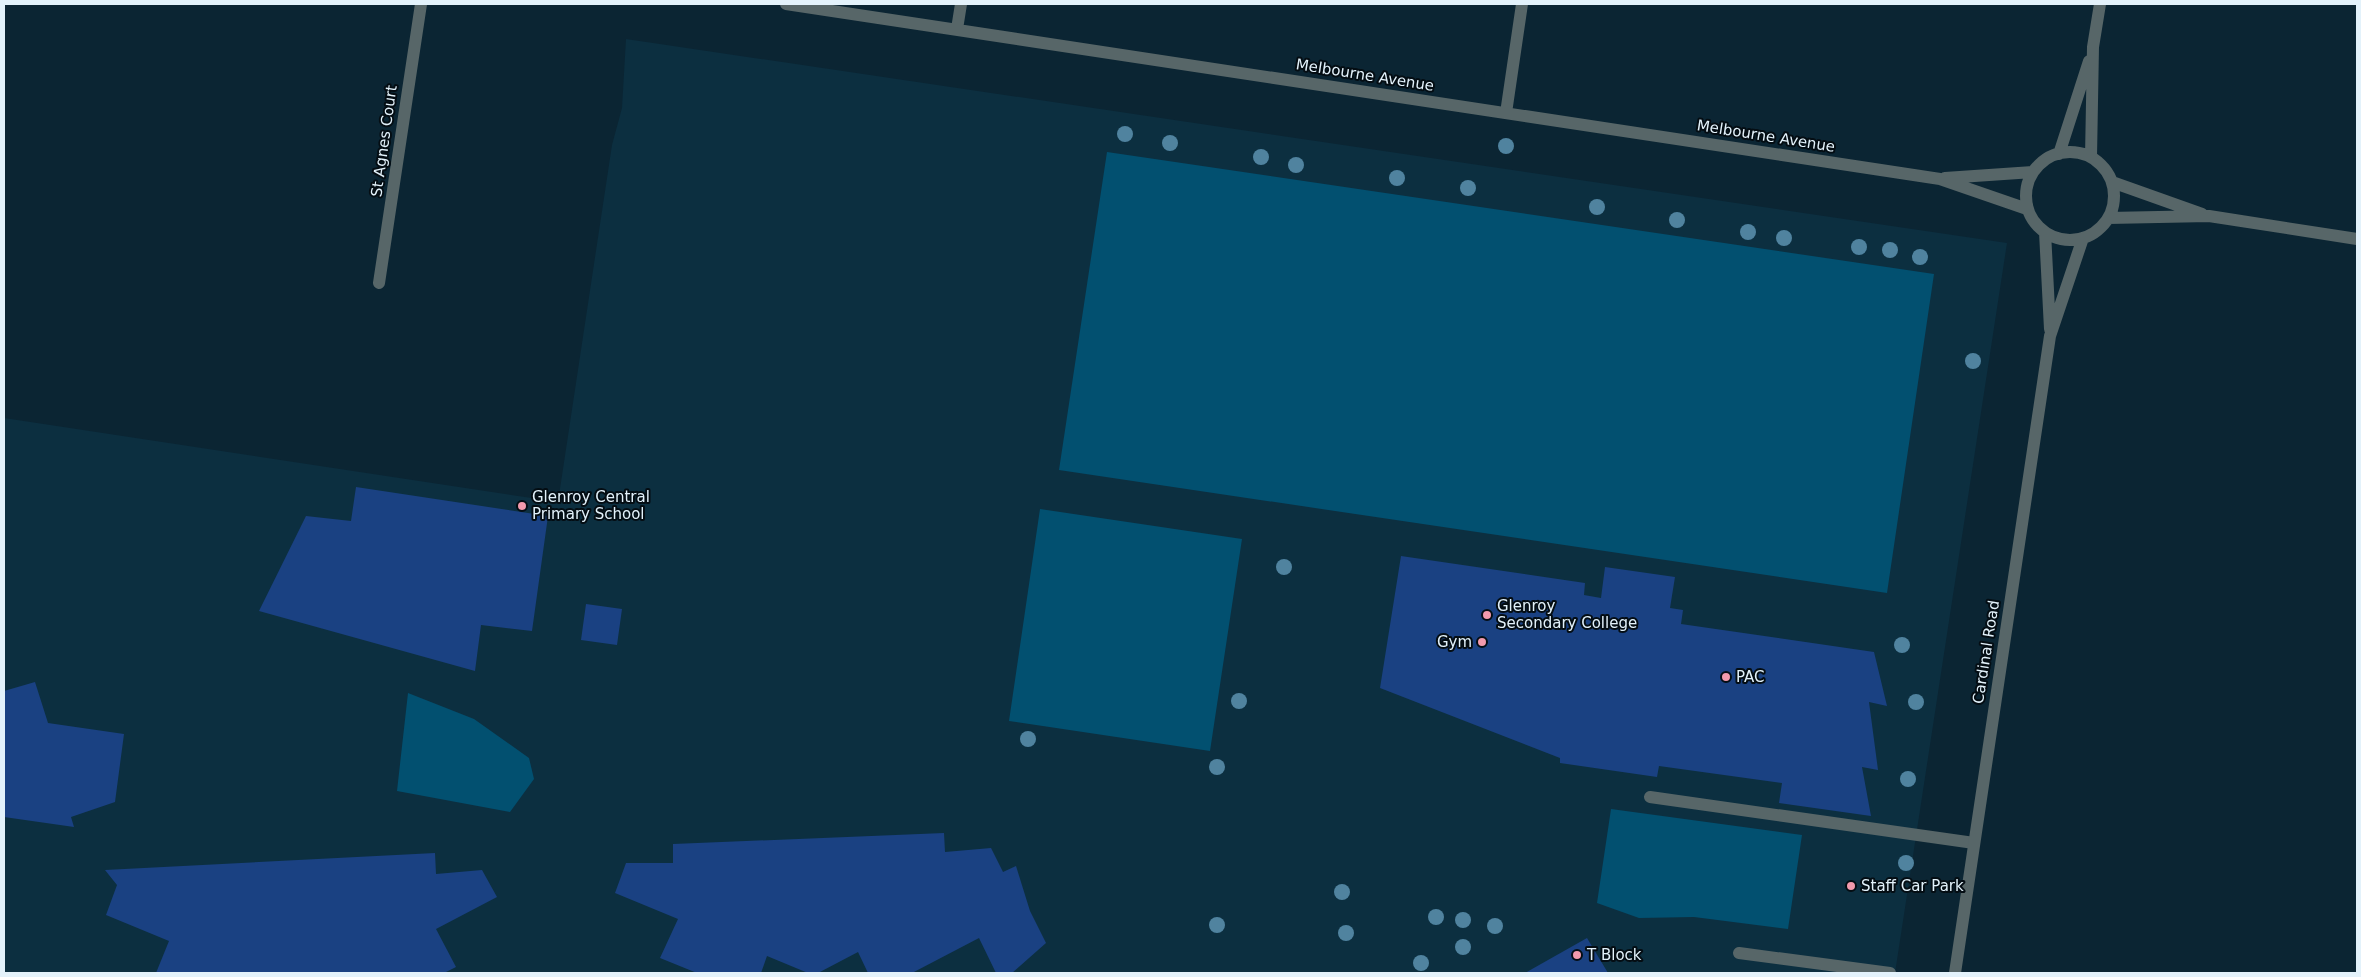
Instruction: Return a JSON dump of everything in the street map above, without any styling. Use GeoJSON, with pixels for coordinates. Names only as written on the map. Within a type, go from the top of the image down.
{"type":"FeatureCollection","features":[{"type":"Feature","properties":{"kind":"street","name":"St Agnes Court"},"geometry":{"type":"LineString","coordinates":[[379,283],[421,4]]}},
{"type":"Feature","properties":{"kind":"street","name":"Melbourne Avenue"},"geometry":{"type":"LineString","coordinates":[[786,4],[1940,179],[2027,209]]}},
{"type":"Feature","properties":{"kind":"street"},"geometry":{"type":"LineString","coordinates":[[957,29],[961,4]]}},
{"type":"Feature","properties":{"kind":"street"},"geometry":{"type":"LineString","coordinates":[[1506,113],[1522,4]]}},
{"type":"Feature","properties":{"kind":"street"},"geometry":{"type":"LineString","coordinates":[[2059,154],[2093,46],[2100,4]]}},
{"type":"Feature","properties":{"kind":"street"},"geometry":{"type":"LineString","coordinates":[[2091,158],[2093,46]]}},
{"type":"Feature","properties":{"kind":"street"},"geometry":{"type":"LineString","coordinates":[[2059,154],[2081,154],[2091,158],[2100,164],[2112,182],[2114,195],[2108,218],[2102,227],[2083,238],[2064,239],[2045,232],[2037,226],[2027,209],[2027,184],[2033,172],[2039,164],[2059,154]]}},
{"type":"Feature","properties":{"kind":"street","name":"Melbourne Avenue"},"geometry":{"type":"LineString","coordinates":[[1940,179],[2033,172]]}},
{"type":"Feature","properties":{"kind":"street"},"geometry":{"type":"LineString","coordinates":[[2112,182],[2209,216]]}},
{"type":"Feature","properties":{"kind":"street"},"geometry":{"type":"LineString","coordinates":[[2108,218],[2209,216],[2357,239]]}},
{"type":"Feature","properties":{"kind":"street","name":"Cardinal Road"},"geometry":{"type":"LineString","coordinates":[[2045,232],[2050,336]]}},
{"type":"Feature","properties":{"kind":"street","name":"Cardinal Road"},"geometry":{"type":"LineString","coordinates":[[1955,973],[2050,336],[2083,238]]}},
{"type":"Feature","properties":{"kind":"street"},"geometry":{"type":"LineString","coordinates":[[1650,797],[1974,843]]}},
{"type":"Feature","properties":{"kind":"street"},"geometry":{"type":"LineString","coordinates":[[1739,953],[1890,973]]}},
{"type":"Feature","properties":{"kind":"shaded area"},"geometry":{"type":"Polygon","coordinates":[[[626,39],[2007,243],[1895,973],[4,973],[4,418],[558,502],[612,145],[622,108],[626,39]]]}},
{"type":"Feature","properties":{"kind":"shaded area"},"geometry":{"type":"Polygon","coordinates":[[[1107,152],[1934,274],[1887,593],[1059,470],[1107,152]]]}},
{"type":"Feature","properties":{"kind":"shaded area"},"geometry":{"type":"Polygon","coordinates":[[[1040,509],[1242,539],[1210,751],[1009,721],[1040,509]]]}},
{"type":"Feature","properties":{"kind":"shaded area"},"geometry":{"type":"Polygon","coordinates":[[[408,693],[474,719],[529,758],[534,779],[510,812],[397,791],[408,693]]]}},
{"type":"Feature","properties":{"kind":"shaded area"},"geometry":{"type":"Polygon","coordinates":[[[1611,809],[1802,835],[1788,929],[1694,917],[1639,918],[1597,903],[1611,809]]]}},
{"type":"Feature","properties":{"kind":"building"},"geometry":{"type":"Polygon","coordinates":[[[356,487],[548,516],[532,631],[481,625],[475,671],[259,611],[306,516],[351,521],[356,487]]]}},
{"type":"Feature","properties":{"kind":"building","name":"PAC"},"geometry":{"type":"Polygon","coordinates":[[[1401,556],[1585,583],[1584,595],[1601,598],[1605,567],[1675,577],[1670,608],[1683,610],[1681,624],[1874,652],[1887,706],[1869,702],[1878,770],[1862,767],[1871,816],[1779,803],[1782,783],[1659,766],[1657,777],[1560,763],[1560,758],[1380,688],[1401,556]]]}},
{"type":"Feature","properties":{"kind":"building"},"geometry":{"type":"Polygon","coordinates":[[[586,604],[622,609],[617,645],[581,640],[586,604]]]}},
{"type":"Feature","properties":{"kind":"building"},"geometry":{"type":"Polygon","coordinates":[[[35,682],[48,723],[124,734],[115,802],[71,817],[74,827],[4,817],[4,691],[35,682]]]}},
{"type":"Feature","properties":{"kind":"building"},"geometry":{"type":"Polygon","coordinates":[[[944,833],[945,852],[991,848],[1003,872],[1016,866],[1030,911],[1046,943],[1012,973],[996,973],[979,938],[912,973],[868,973],[858,952],[818,973],[808,973],[767,956],[761,973],[697,973],[660,958],[678,919],[615,893],[626,863],[673,863],[673,844],[944,833]]]}},
{"type":"Feature","properties":{"kind":"building"},"geometry":{"type":"Polygon","coordinates":[[[435,853],[436,874],[482,870],[497,897],[436,929],[456,967],[444,973],[156,973],[169,941],[106,915],[117,885],[105,870],[435,853]]]}},
{"type":"Feature","properties":{"kind":"building","name":"T Block"},"geometry":{"type":"Polygon","coordinates":[[[1587,938],[1608,973],[1525,973],[1587,938]]]}},
{"type":"Feature","properties":{"kind":"place","name":"Glenroy Central Primary School"},"geometry":{"type":"Point","coordinates":[522,506]}},
{"type":"Feature","properties":{"kind":"place","name":"Glenroy Secondary College"},"geometry":{"type":"Point","coordinates":[1487,615]}},
{"type":"Feature","properties":{"kind":"place","name":"Gym"},"geometry":{"type":"Point","coordinates":[1482,642]}},
{"type":"Feature","properties":{"kind":"place","name":"PAC"},"geometry":{"type":"Point","coordinates":[1726,677]}},
{"type":"Feature","properties":{"kind":"place","name":"Staff Car Park"},"geometry":{"type":"Point","coordinates":[1851,886]}},
{"type":"Feature","properties":{"kind":"place","name":"T Block"},"geometry":{"type":"Point","coordinates":[1577,955]}}]}
